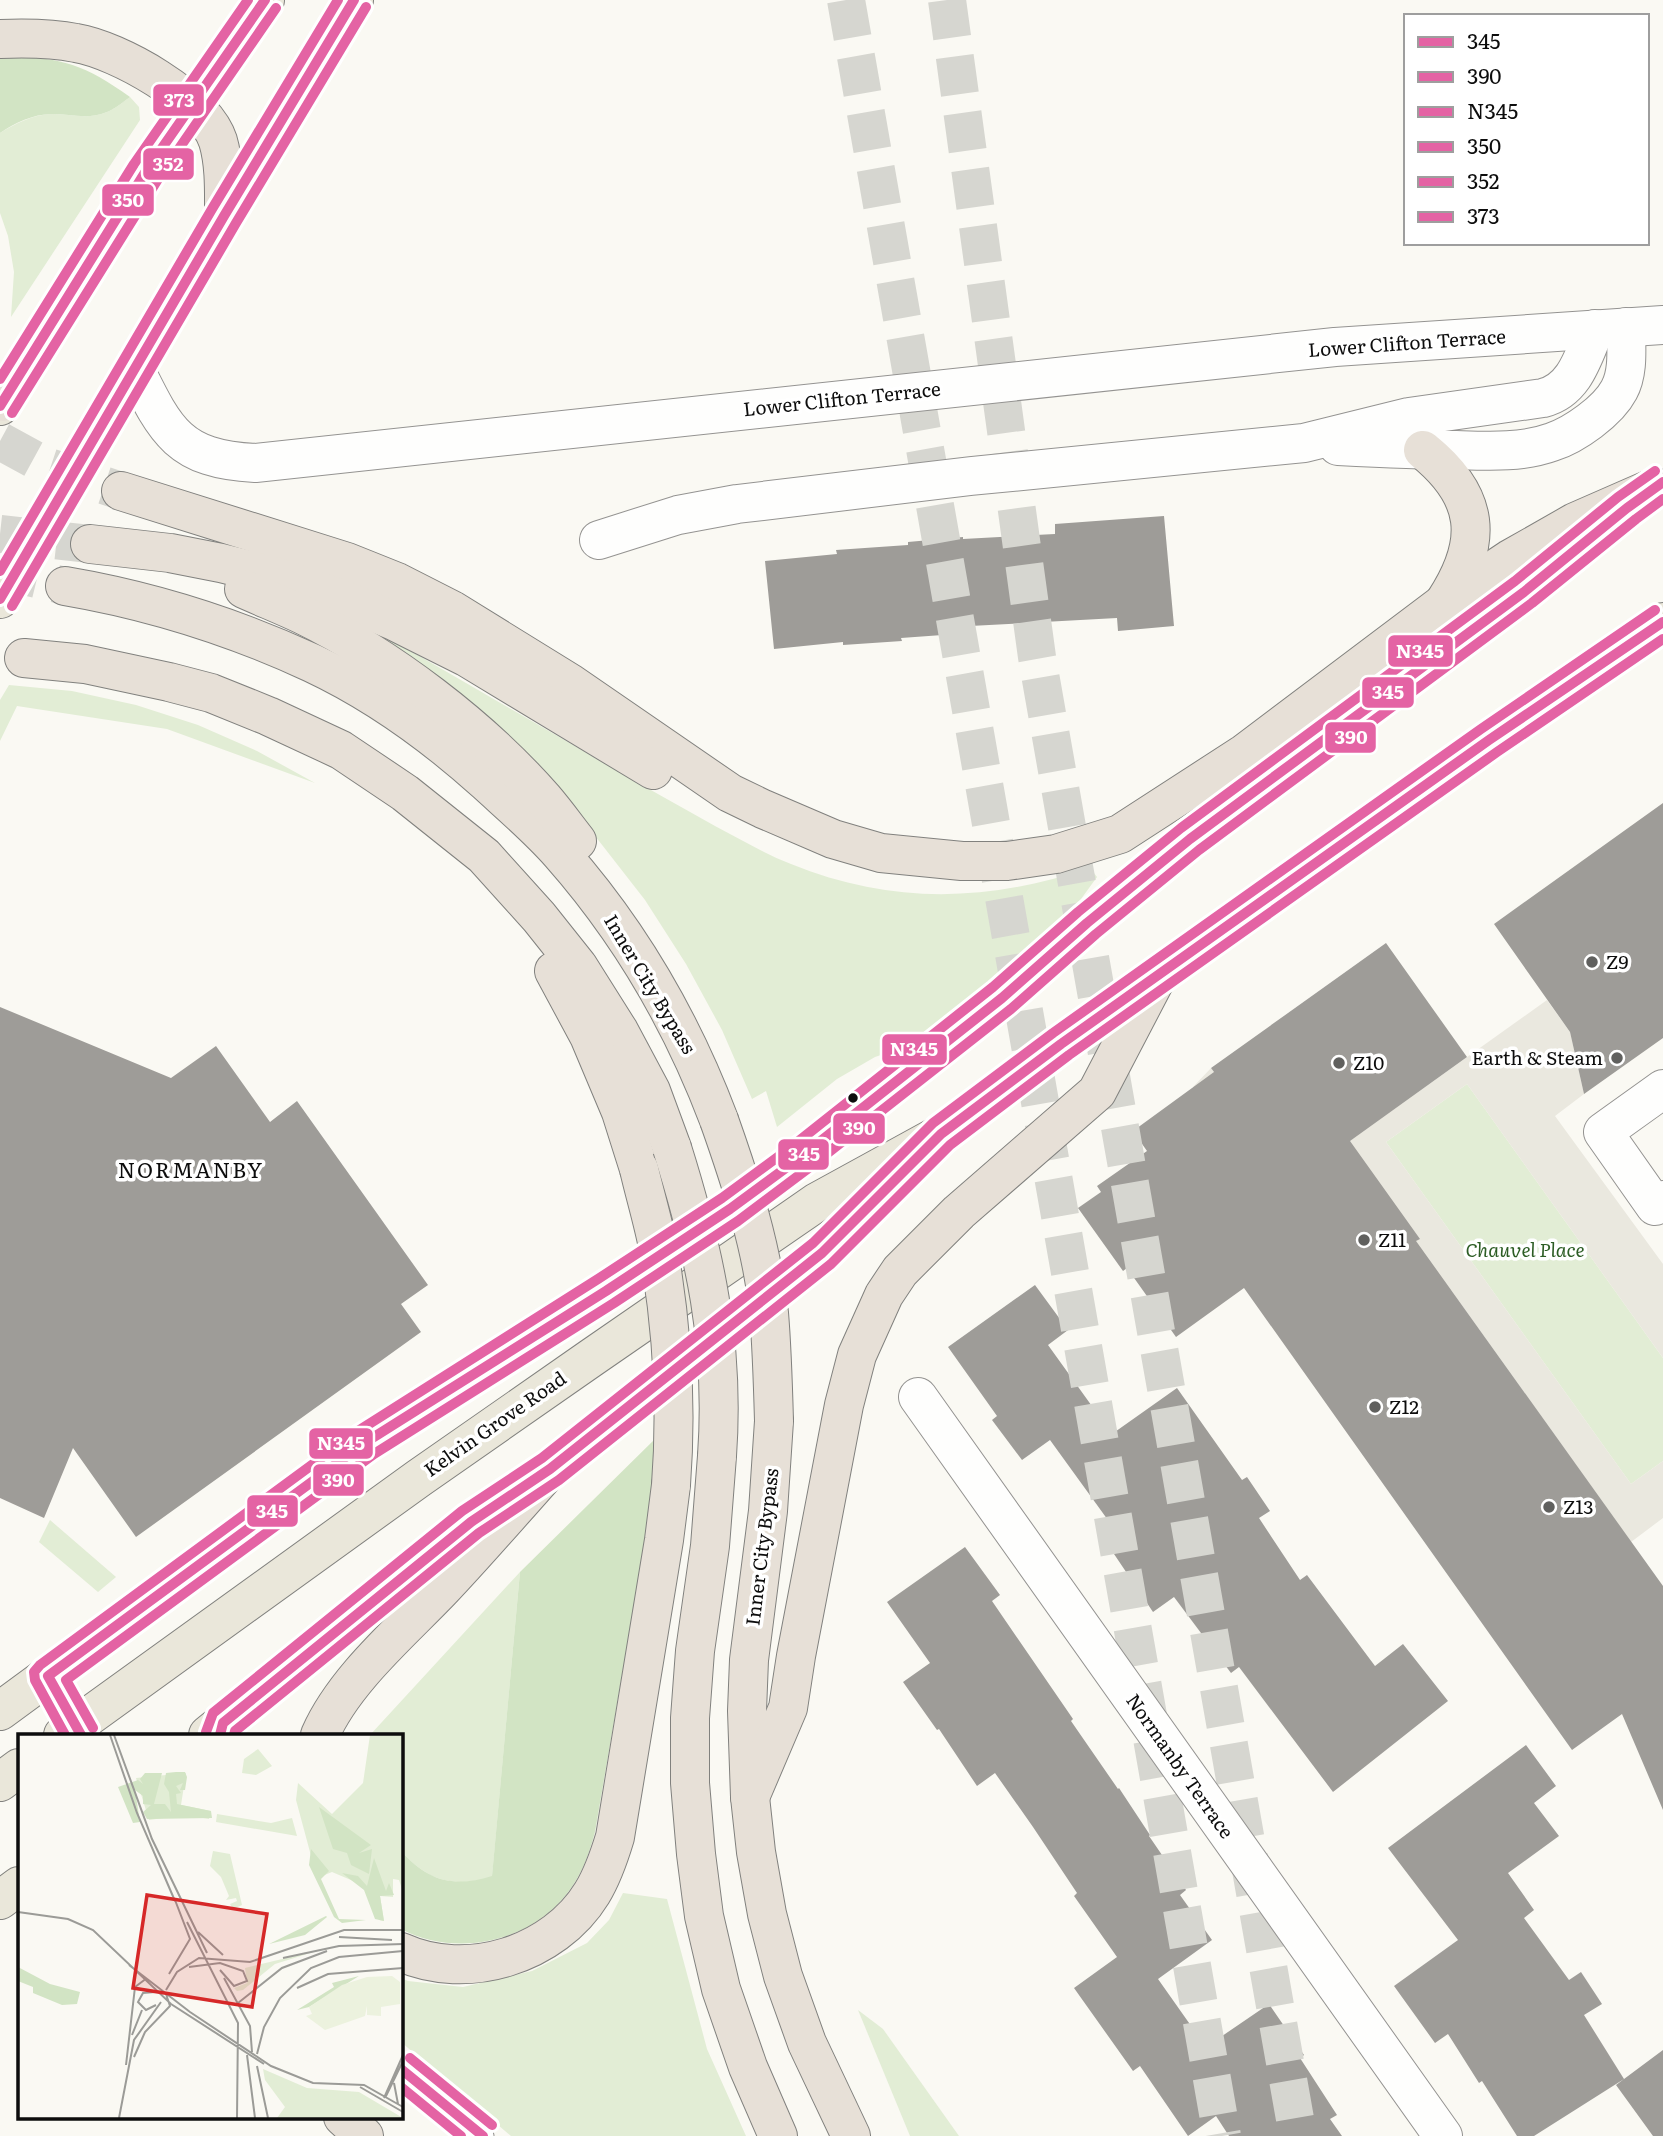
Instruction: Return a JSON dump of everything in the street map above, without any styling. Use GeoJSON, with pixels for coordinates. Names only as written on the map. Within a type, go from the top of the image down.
{"type":"FeatureCollection","features":[{"type":"Feature","properties":{"kind":"highway"},"geometry":{"type":"LineString","coordinates":[[0,39],[31,38],[77,43],[113,54],[132,63],[194,104],[217,138],[225,175],[224,216]]}},
{"type":"Feature","properties":{"kind":"highway"},"geometry":{"type":"LineString","coordinates":[[1423,450],[1455,483],[1465,501],[1470,520],[1468,557],[1456,585],[1444,603]]}},
{"type":"Feature","properties":{"kind":"highway"},"geometry":{"type":"LineString","coordinates":[[121,491],[335,558],[397,582],[452,610],[570,683],[730,793],[833,839],[881,853],[962,861],[1007,861],[1056,854],[1120,834],[1245,753],[1444,603],[1541,540],[1659,484]]}},
{"type":"Feature","properties":{"kind":"highway"},"geometry":{"type":"LineString","coordinates":[[90,544],[170,553],[221,563],[278,577],[345,600],[466,657],[678,786],[730,793]]}},
{"type":"Feature","properties":{"kind":"highway"},"geometry":{"type":"LineString","coordinates":[[170,553],[340,635],[386,663],[450,711],[496,750],[544,799],[582,847],[603,906]]}},
{"type":"Feature","properties":{"kind":"highway","name":"Inner City Bypass"},"geometry":{"type":"LineString","coordinates":[[65,586],[130,598],[212,621],[314,664],[407,719],[461,760],[559,852],[603,906],[636,953],[672,1013],[701,1071],[748,1210],[761,1262],[768,1311],[774,1421],[768,1511],[748,1660],[747,1711],[750,1797],[758,1865],[783,1976],[807,2043],[851,2136]]}},
{"type":"Feature","properties":{"kind":"highway"},"geometry":{"type":"LineString","coordinates":[[24,658],[85,664],[211,693],[341,750],[405,793],[484,856],[539,917],[579,966],[619,1031],[651,1091],[692,1211],[706,1270],[715,1324],[720,1383],[710,1546],[695,1651],[690,1718],[690,1783],[696,1854],[704,1916],[721,1989],[748,2067],[778,2136]]}},
{"type":"Feature","properties":{"kind":"highway"},"geometry":{"type":"LineString","coordinates":[[402,1952],[433,1962],[465,1964],[494,1961],[523,1952],[550,1937],[573,1917],[592,1894],[606,1866],[615,1837],[671,1485],[673,1390],[669,1325],[658,1245],[639,1168],[621,1112],[589,1036],[554,971],[484,856]]}},
{"type":"Feature","properties":{"kind":"highway"},"geometry":{"type":"LineString","coordinates":[[750,1797],[788,1708],[844,1405],[858,1355],[879,1304],[900,1271],[916,1253],[1097,1092],[1157,977]]}},
{"type":"Feature","properties":{"kind":"highway"},"geometry":{"type":"LineString","coordinates":[[321,1734],[336,1705],[356,1679],[464,1566],[550,1469]]}},
{"type":"Feature","properties":{"kind":"highway"},"geometry":{"type":"LineString","coordinates":[[343,2118],[364,2136]]}},
{"type":"Feature","properties":{"kind":"main road"},"geometry":{"type":"LineString","coordinates":[[1,400],[146,171],[265,0]]}},
{"type":"Feature","properties":{"kind":"main road"},"geometry":{"type":"LineString","coordinates":[[0,599],[354,0]]}},
{"type":"Feature","properties":{"kind":"main road"},"geometry":{"type":"LineString","coordinates":[[0,1711],[366,1442],[606,1291],[730,1209],[798,1159],[1002,998],[1087,923],[1190,839],[1524,592],[1659,484]]}},
{"type":"Feature","properties":{"kind":"main road","name":"Kelvin Grove Road"},"geometry":{"type":"LineString","coordinates":[[73,1732],[419,1478],[805,1210],[941,1133],[1061,1044],[1489,740],[1663,622]]}},
{"type":"Feature","properties":{"kind":"main road","name":"Kelvin Grove Road"},"geometry":{"type":"LineString","coordinates":[[217,1731],[471,1522],[550,1469],[822,1253],[941,1133]]}},
{"type":"Feature","properties":{"kind":"main road"},"geometry":{"type":"LineString","coordinates":[[48,1676],[73,1732]]}},
{"type":"Feature","properties":{"kind":"main road"},"geometry":{"type":"LineString","coordinates":[[0,1782],[18,1769]]}},
{"type":"Feature","properties":{"kind":"main road"},"geometry":{"type":"LineString","coordinates":[[0,1871],[18,1877]]}},
{"type":"Feature","properties":{"kind":"main road"},"geometry":{"type":"LineString","coordinates":[[0,1900],[18,1887]]}},
{"type":"Feature","properties":{"kind":"street","name":"Lower Clifton Terrace"},"geometry":{"type":"LineString","coordinates":[[135,369],[158,414],[178,440],[190,448],[220,459],[255,463],[1335,346],[1628,327]]}},
{"type":"Feature","properties":{"kind":"street"},"geometry":{"type":"LineString","coordinates":[[1304,443],[1482,451],[1523,448],[1553,442],[1600,412],[1618,393],[1622,384],[1628,327]]}},
{"type":"Feature","properties":{"kind":"street"},"geometry":{"type":"LineString","coordinates":[[599,540],[678,515],[737,503],[971,476],[1304,443],[1401,418],[1551,396],[1628,327]]}},
{"type":"Feature","properties":{"kind":"street"},"geometry":{"type":"LineString","coordinates":[[1660,1208],[1603,1132],[1663,1089]]}},
{"type":"Feature","properties":{"kind":"street","name":"Normanby Terrace"},"geometry":{"type":"LineString","coordinates":[[918,1397],[1443,2136]]}},
{"type":"Feature","properties":{"kind":"lane"},"geometry":{"type":"LineString","coordinates":[[402,2070],[482,2136]]}},
{"type":"Feature","properties":{"kind":"green space"},"geometry":{"type":"Polygon","coordinates":[[[0,57],[38,58],[69,64],[98,76],[130,97],[100,114],[31,117],[0,133],[0,57]]]}},
{"type":"Feature","properties":{"kind":"green space"},"geometry":{"type":"Polygon","coordinates":[[[130,97],[139,107],[140,120],[11,317],[14,272],[8,236],[0,213],[0,133],[38,116],[100,114],[130,97]]]}},
{"type":"Feature","properties":{"kind":"green space"},"geometry":{"type":"Polygon","coordinates":[[[372,629],[715,826],[781,860],[829,877],[866,887],[940,894],[1014,887],[1090,868],[1097,877],[1068,917],[928,1039],[875,1057],[837,1079],[777,1127],[766,1091],[752,1099],[722,1030],[686,964],[645,900],[599,841],[548,786],[414,673],[372,629]]]}},
{"type":"Feature","properties":{"kind":"green space"},"geometry":{"type":"Polygon","coordinates":[[[9,685],[72,691],[136,705],[198,725],[257,751],[315,783],[167,729],[17,706],[0,741],[0,700],[9,685]]]}},
{"type":"Feature","properties":{"kind":"green space","name":"Chauvel Place"},"geometry":{"type":"Polygon","coordinates":[[[1467,1084],[1663,1358],[1663,1461],[1631,1484],[1386,1142],[1467,1084]]]}},
{"type":"Feature","properties":{"kind":"green space"},"geometry":{"type":"Polygon","coordinates":[[[656,1438],[646,1535],[595,1832],[579,1876],[560,1902],[520,1931],[473,1943],[448,1943],[424,1938],[402,1929],[402,1852],[421,1869],[442,1879],[465,1881],[492,1876],[520,1572],[656,1438]]]}},
{"type":"Feature","properties":{"kind":"green space"},"geometry":{"type":"Polygon","coordinates":[[[50,1520],[116,1577],[98,1592],[39,1542],[50,1520]]]}},
{"type":"Feature","properties":{"kind":"green space"},"geometry":{"type":"Polygon","coordinates":[[[520,1572],[492,1877],[465,1882],[442,1879],[421,1869],[402,1852],[402,1734],[371,1734],[520,1572]]]}},
{"type":"Feature","properties":{"kind":"green space"},"geometry":{"type":"Polygon","coordinates":[[[623,1893],[667,1899],[707,2049],[746,2136],[511,2136],[402,2043],[402,1978],[463,1987],[532,1971],[587,1943],[609,1920],[623,1893]]]}},
{"type":"Feature","properties":{"kind":"green space"},"geometry":{"type":"Polygon","coordinates":[[[858,2010],[883,2029],[959,2136],[910,2136],[858,2010]]]}},
{"type":"Feature","properties":{"kind":"shaded area"},"geometry":{"type":"Polygon","coordinates":[[[1547,1000],[1570,1032],[1584,1094],[1555,1116],[1663,1264],[1663,1358],[1467,1084],[1386,1142],[1631,1484],[1663,1461],[1663,1518],[1631,1542],[1451,1290],[1376,1343],[1193,1087],[1211,1068],[1292,1182],[1547,1000]]]}},
{"type":"Feature","properties":{"kind":"building"},"geometry":{"type":"Polygon","coordinates":[[[1164,516],[1174,626],[1118,631],[1117,618],[970,626],[970,633],[901,638],[902,641],[843,645],[843,642],[774,649],[765,561],[837,554],[836,550],[908,545],[908,542],[1055,534],[1055,524],[1164,516]]]}},
{"type":"Feature","properties":{"kind":"building","name":"Z9"},"geometry":{"type":"Polygon","coordinates":[[[1663,803],[1663,1038],[1584,1094],[1570,1032],[1494,924],[1663,803]]]}},
{"type":"Feature","properties":{"kind":"building"},"geometry":{"type":"Polygon","coordinates":[[[1386,943],[1467,1057],[1350,1141],[1420,1239],[1416,1241],[1663,1586],[1663,1810],[1622,1714],[1572,1750],[1244,1288],[1176,1337],[1127,1268],[1123,1271],[1078,1208],[1101,1192],[1097,1186],[1147,1151],[1133,1131],[1214,1072],[1211,1068],[1386,943]]]}},
{"type":"Feature","properties":{"kind":"building"},"geometry":{"type":"Polygon","coordinates":[[[0,1007],[171,1078],[216,1046],[270,1122],[297,1101],[428,1285],[401,1304],[421,1332],[136,1537],[73,1448],[44,1518],[0,1498],[0,1007]]]}},
{"type":"Feature","properties":{"kind":"building"},"geometry":{"type":"Polygon","coordinates":[[[1035,1285],[1068,1330],[1048,1345],[1112,1434],[1177,1388],[1242,1480],[1247,1477],[1270,1511],[1259,1518],[1300,1580],[1307,1575],[1375,1666],[1403,1644],[1448,1701],[1333,1792],[1239,1667],[1231,1673],[1174,1597],[1153,1612],[1114,1554],[1126,1545],[1050,1440],[1022,1460],[992,1420],[997,1416],[948,1347],[1035,1285]]]}},
{"type":"Feature","properties":{"kind":"building"},"geometry":{"type":"Polygon","coordinates":[[[965,1547],[1000,1595],[992,1601],[1186,1890],[1180,1895],[1212,1940],[1158,1979],[1206,2047],[1269,2004],[1304,2055],[1300,2058],[1337,2115],[1330,2119],[1342,2136],[1229,2136],[1216,2116],[1188,2136],[1140,2066],[1133,2071],[1074,1988],[1117,1957],[1074,1896],[1077,1893],[995,1773],[977,1786],[903,1682],[930,1663],[887,1602],[965,1547]]]}},
{"type":"Feature","properties":{"kind":"building"},"geometry":{"type":"Polygon","coordinates":[[[1526,1745],[1556,1786],[1534,1803],[1559,1836],[1508,1873],[1534,1910],[1524,1918],[1569,1980],[1581,1972],[1602,2004],[1584,2015],[1624,2079],[1534,2136],[1517,2136],[1448,2034],[1435,2043],[1394,1986],[1458,1940],[1388,1848],[1526,1745]]]}},
{"type":"Feature","properties":{"kind":"building"},"geometry":{"type":"Polygon","coordinates":[[[1663,2050],[1663,2136],[1653,2136],[1616,2085],[1663,2050]]]}},
{"type":"Feature","properties":{"kind":"tunnel"},"geometry":{"type":"LineString","coordinates":[[846,0],[1222,2136]]}},
{"type":"Feature","properties":{"kind":"tunnel"},"geometry":{"type":"LineString","coordinates":[[947,0],[1037,657],[1298,2136]]}},
{"type":"Feature","properties":{"kind":"tunnel"},"geometry":{"type":"LineString","coordinates":[[0,441],[46,466],[121,491]]}},
{"type":"Feature","properties":{"kind":"tunnel"},"geometry":{"type":"LineString","coordinates":[[0,534],[90,544]]}},
{"type":"Feature","properties":{"kind":"tunnel"},"geometry":{"type":"LineString","coordinates":[[0,570],[65,586]]}},
{"type":"Feature","properties":{"kind":"transit line","name":"373"},"geometry":{"type":"LineString","coordinates":[[0,379],[134,164],[248,0]]}},
{"type":"Feature","properties":{"kind":"transit line","name":"350"},"geometry":{"type":"LineString","coordinates":[[0,406],[146,171],[265,0]]}},
{"type":"Feature","properties":{"kind":"transit line","name":"373"},"geometry":{"type":"LineString","coordinates":[[0,571],[338,0]]}},
{"type":"Feature","properties":{"kind":"transit line","name":"350"},"geometry":{"type":"LineString","coordinates":[[0,599],[354,0]]}},
{"type":"Feature","properties":{"kind":"transit line","name":"352"},"geometry":{"type":"LineString","coordinates":[[12,606],[366,7]]}},
{"type":"Feature","properties":{"kind":"transit line","name":"352"},"geometry":{"type":"LineString","coordinates":[[12,413],[158,179],[276,8]]}},
{"type":"Feature","properties":{"kind":"transit line","name":"N345"},"geometry":{"type":"LineString","coordinates":[[64,1734],[35,1680],[34,1672],[40,1665],[358,1431],[722,1198],[790,1148],[993,987],[1078,912],[1181,828],[1515,581],[1618,497],[1655,471]]}},
{"type":"Feature","properties":{"kind":"transit line","name":"345"},"geometry":{"type":"LineString","coordinates":[[80,1734],[48,1676],[366,1442],[606,1291],[730,1209],[798,1159],[1002,998],[1087,923],[1190,839],[1524,592],[1663,482]]}},
{"type":"Feature","properties":{"kind":"transit line","name":"390"},"geometry":{"type":"LineString","coordinates":[[93,1728],[66,1680],[374,1454],[614,1303],[738,1221],[1011,1009],[1096,934],[1199,850],[1532,603],[1663,499]]}},
{"type":"Feature","properties":{"kind":"transit line","name":"N345"},"geometry":{"type":"LineString","coordinates":[[206,1732],[213,1713],[462,1511],[542,1458],[813,1243],[933,1123],[1053,1033],[1481,729],[1655,610]]}},
{"type":"Feature","properties":{"kind":"transit line","name":"345"},"geometry":{"type":"LineString","coordinates":[[220,1734],[223,1723],[471,1522],[550,1469],[822,1253],[941,1134],[1061,1044],[1489,740],[1663,622]]}},
{"type":"Feature","properties":{"kind":"transit line","name":"390"},"geometry":{"type":"LineString","coordinates":[[234,1734],[479,1533],[559,1480],[831,1264],[950,1145],[1069,1055],[1497,752],[1663,639]]}},
{"type":"Feature","properties":{"kind":"transit line","name":"N345"},"geometry":{"type":"LineString","coordinates":[[410,2058],[492,2125]]}},
{"type":"Feature","properties":{"kind":"transit line","name":"345"},"geometry":{"type":"LineString","coordinates":[[402,2070],[483,2136]]}},
{"type":"Feature","properties":{"kind":"transit line","name":"390"},"geometry":{"type":"LineString","coordinates":[[402,2088],[461,2136]]}},
{"type":"Feature","properties":{"kind":"place","name":"Z9"},"geometry":{"type":"Point","coordinates":[1592,962]}},
{"type":"Feature","properties":{"kind":"place","name":"Earth & Steam"},"geometry":{"type":"Point","coordinates":[1617,1058]}},
{"type":"Feature","properties":{"kind":"place","name":"Z10"},"geometry":{"type":"Point","coordinates":[1339,1063]}},
{"type":"Feature","properties":{"kind":"place","name":"Z11"},"geometry":{"type":"Point","coordinates":[1364,1240]}},
{"type":"Feature","properties":{"kind":"place","name":"Z12"},"geometry":{"type":"Point","coordinates":[1375,1407]}},
{"type":"Feature","properties":{"kind":"place","name":"Z13"},"geometry":{"type":"Point","coordinates":[1549,1507]}},
{"type":"Feature","properties":{"kind":"district","name":"NORMANBY"},"geometry":{"type":"Point","coordinates":[191,1171]}}]}
